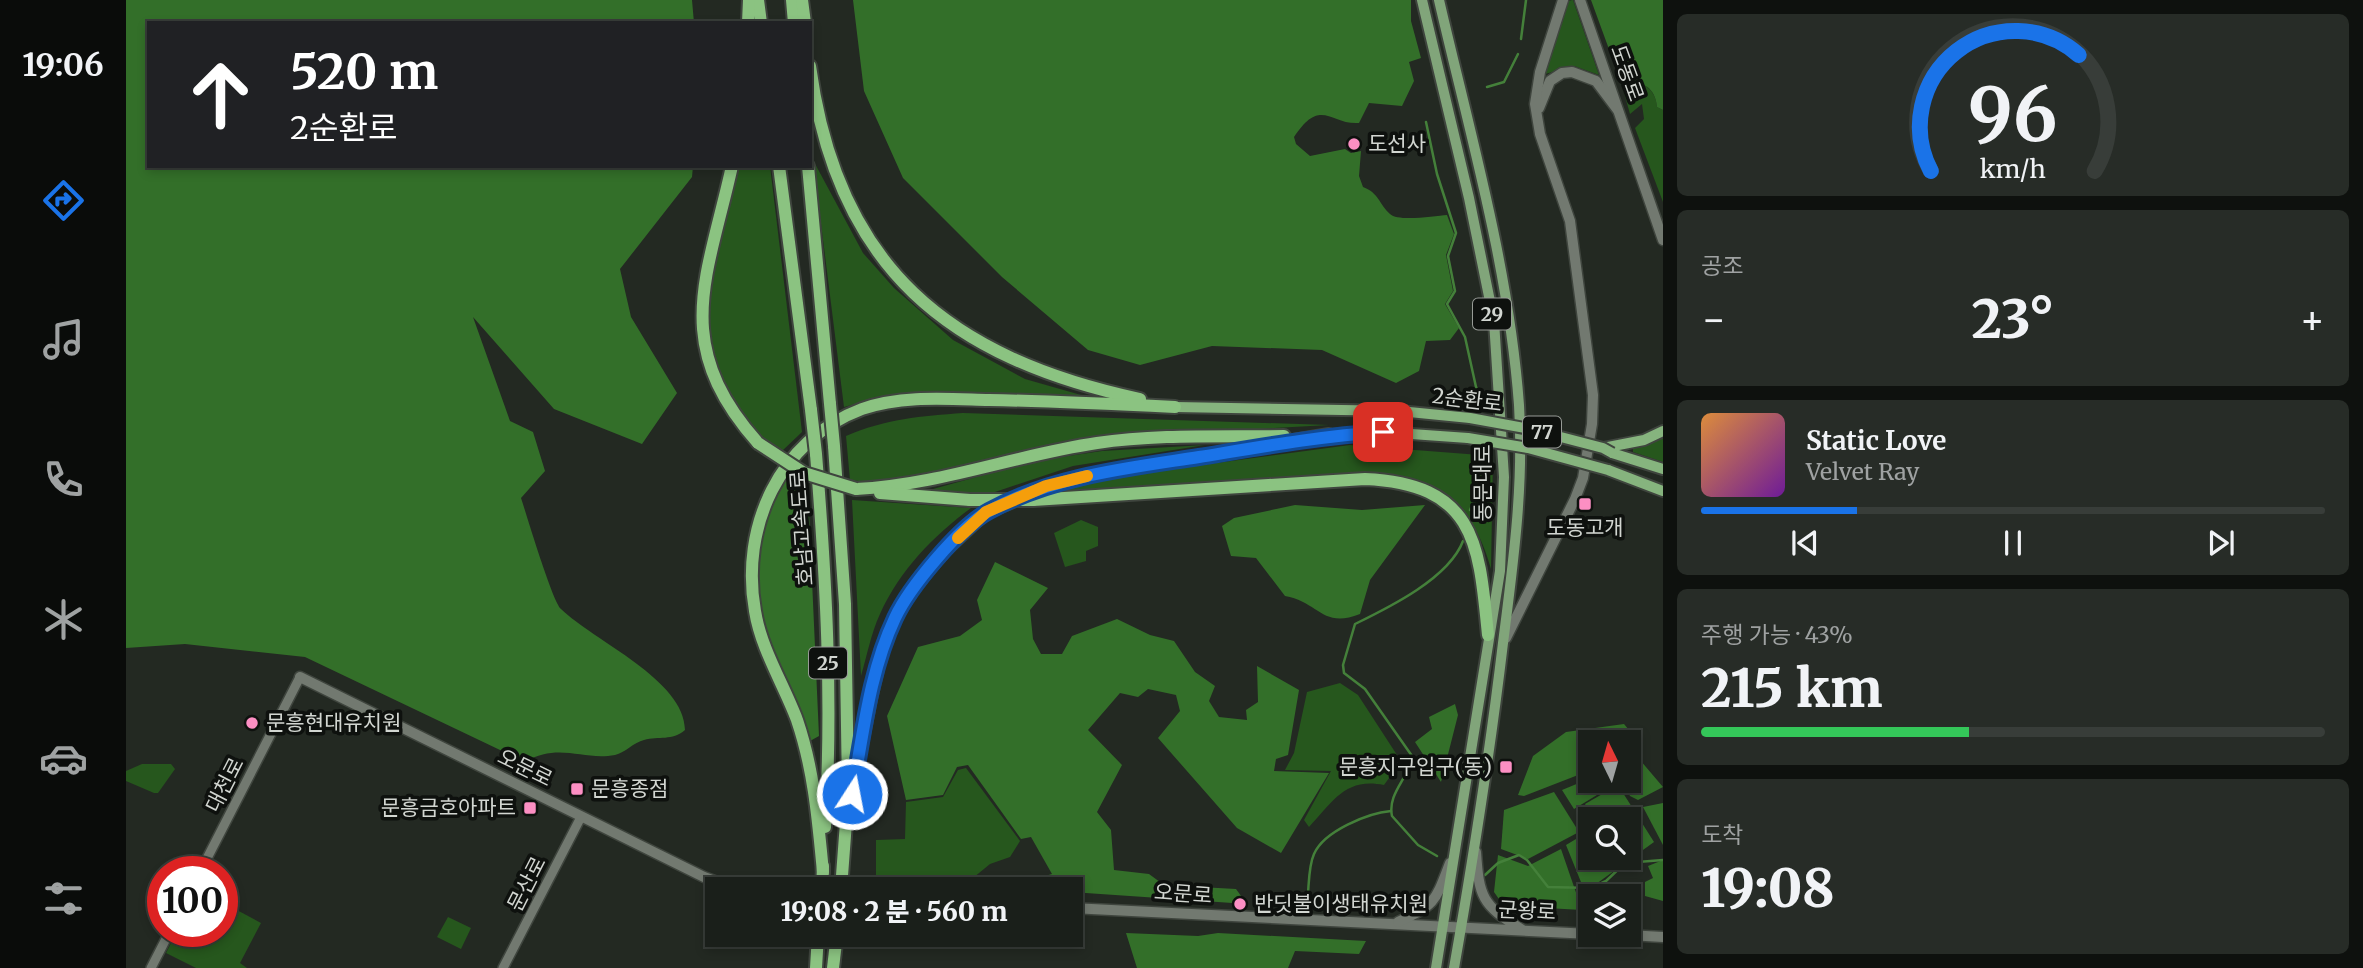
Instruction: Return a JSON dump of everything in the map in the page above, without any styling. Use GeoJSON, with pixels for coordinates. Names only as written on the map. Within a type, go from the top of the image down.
{"type":"FeatureCollection","features":[{"type":"Feature","properties":{"kind":"highway"},"geometry":{"type":"LineString","coordinates":[[748,21],[749,0]]}},
{"type":"Feature","properties":{"kind":"highway"},"geometry":{"type":"LineString","coordinates":[[758,0],[761,21]]}},
{"type":"Feature","properties":{"kind":"highway"},"geometry":{"type":"LineString","coordinates":[[792,0],[794,21]]}},
{"type":"Feature","properties":{"kind":"highway"},"geometry":{"type":"LineString","coordinates":[[802,0],[805,21]]}},
{"type":"Feature","properties":{"kind":"highway"},"geometry":{"type":"LineString","coordinates":[[812,77],[824,141],[843,192],[886,263],[912,291],[967,336],[1006,358],[1096,390],[1175,407]]}},
{"type":"Feature","properties":{"kind":"highway"},"geometry":{"type":"LineString","coordinates":[[731,168],[712,238],[700,316],[714,379],[736,418],[758,443],[804,473],[856,489],[909,498],[970,500],[1033,500],[1365,479],[1409,484],[1449,505],[1474,541],[1482,567],[1488,635]]}},
{"type":"Feature","properties":{"kind":"highway","name":"호남고속도로"},"geometry":{"type":"LineString","coordinates":[[779,168],[816,454],[825,570],[829,696],[823,877]]}},
{"type":"Feature","properties":{"kind":"highway","name":"호남고속도로"},"geometry":{"type":"LineString","coordinates":[[808,168],[834,446],[845,604],[847,817],[842,877]]}},
{"type":"Feature","properties":{"kind":"highway"},"geometry":{"type":"LineString","coordinates":[[823,872],[811,767],[797,720],[755,615],[750,579],[759,515],[770,489],[787,465],[824,430],[862,409],[893,402],[950,399],[1175,407]]}},
{"type":"Feature","properties":{"kind":"highway","name":"2순환로"},"geometry":{"type":"LineString","coordinates":[[1175,407],[1399,411],[1470,418],[1530,429],[1610,449],[1663,469]]}},
{"type":"Feature","properties":{"kind":"highway"},"geometry":{"type":"LineString","coordinates":[[1610,449],[1644,440],[1663,431]]}},
{"type":"Feature","properties":{"kind":"highway","name":"2순환로"},"geometry":{"type":"LineString","coordinates":[[1329,435],[1383,432],[1468,438],[1528,448],[1608,470],[1663,491]]}},
{"type":"Feature","properties":{"kind":"highway"},"geometry":{"type":"LineString","coordinates":[[856,489],[899,487],[1107,442],[1139,438],[1329,435]]}},
{"type":"Feature","properties":{"kind":"highway"},"geometry":{"type":"LineString","coordinates":[[847,817],[881,652],[895,617],[915,585],[945,550],[986,512],[1046,486],[1101,473],[1329,435]]}},
{"type":"Feature","properties":{"kind":"highway"},"geometry":{"type":"LineString","coordinates":[[816,968],[817,947]]}},
{"type":"Feature","properties":{"kind":"highway"},"geometry":{"type":"LineString","coordinates":[[833,968],[835,947]]}},
{"type":"Feature","properties":{"kind":"main road","name":"동문대로"},"geometry":{"type":"LineString","coordinates":[[1422,0],[1480,246],[1498,357],[1504,512],[1500,571],[1436,968]]}},
{"type":"Feature","properties":{"kind":"main road","name":"동문대로"},"geometry":{"type":"LineString","coordinates":[[1439,0],[1485,190],[1502,274],[1519,407],[1518,527],[1475,845],[1454,968]]}},
{"type":"Feature","properties":{"kind":"main road","name":"동문대로"},"geometry":{"type":"LineString","coordinates":[[1503,643],[1575,499],[1583,478],[1593,411],[1570,222],[1536,118],[1536,87],[1563,0]]}},
{"type":"Feature","properties":{"kind":"main road","name":"도동로"},"geometry":{"type":"LineString","coordinates":[[1580,0],[1663,240]]}},
{"type":"Feature","properties":{"kind":"main road"},"geometry":{"type":"LineString","coordinates":[[1536,118],[1550,81],[1562,73],[1572,72],[1596,81],[1620,113]]}},
{"type":"Feature","properties":{"kind":"main road","name":"오문로"},"geometry":{"type":"LineString","coordinates":[[300,677],[705,877]]}},
{"type":"Feature","properties":{"kind":"main road"},"geometry":{"type":"LineString","coordinates":[[1475,845],[1483,900],[1494,912],[1525,931]]}},
{"type":"Feature","properties":{"kind":"main road"},"geometry":{"type":"LineString","coordinates":[[1395,923],[1428,907],[1436,899],[1455,851]]}},
{"type":"Feature","properties":{"kind":"main road","name":"오문로"},"geometry":{"type":"LineString","coordinates":[[1083,909],[1461,926]]}},
{"type":"Feature","properties":{"kind":"main road","name":"군왕로"},"geometry":{"type":"LineString","coordinates":[[1461,926],[1578,933]]}},
{"type":"Feature","properties":{"kind":"main road"},"geometry":{"type":"LineString","coordinates":[[1641,936],[1663,937]]}},
{"type":"Feature","properties":{"kind":"street","name":"대천로"},"geometry":{"type":"LineString","coordinates":[[208,856],[300,677]]}},
{"type":"Feature","properties":{"kind":"street","name":"문산로"},"geometry":{"type":"LineString","coordinates":[[503,968],[581,817]]}},
{"type":"Feature","properties":{"kind":"street"},"geometry":{"type":"LineString","coordinates":[[151,968],[162,947]]}},
{"type":"Feature","properties":{"kind":"green space"},"geometry":{"type":"Polygon","coordinates":[[[126,0],[692,0],[694,21],[147,21],[147,168],[693,168],[692,177],[620,269],[631,317],[677,393],[642,444],[554,409],[473,317],[510,421],[533,432],[545,471],[521,498],[557,602],[561,609],[635,663],[670,694],[681,712],[685,730],[670,737],[640,741],[615,755],[549,753],[525,762],[305,657],[185,644],[126,648],[126,0]]]}},
{"type":"Feature","properties":{"kind":"green space"},"geometry":{"type":"Polygon","coordinates":[[[853,0],[1411,0],[1411,21],[1421,58],[1409,62],[1414,81],[1402,106],[1369,103],[1359,123],[1319,115],[1303,125],[1294,137],[1296,144],[1310,156],[1345,149],[1351,153],[1361,151],[1359,176],[1363,187],[1372,192],[1390,214],[1401,218],[1447,215],[1454,234],[1446,255],[1453,291],[1445,304],[1459,328],[1450,340],[1426,341],[1419,371],[1396,383],[1322,350],[1212,346],[1140,365],[1088,350],[1002,277],[903,178],[864,91],[853,0]]]}},
{"type":"Feature","properties":{"kind":"green space"},"geometry":{"type":"Polygon","coordinates":[[[1573,0],[1599,75],[1574,66],[1545,74],[1569,1],[1573,0]]]}},
{"type":"Feature","properties":{"kind":"green space"},"geometry":{"type":"Polygon","coordinates":[[[1591,0],[1663,0],[1663,110],[1657,107],[1650,89],[1634,82],[1621,82],[1591,0]]]}},
{"type":"Feature","properties":{"kind":"green space"},"geometry":{"type":"Polygon","coordinates":[[[1639,81],[1652,92],[1657,107],[1663,110],[1663,202],[1635,128],[1644,119],[1642,104],[1630,114],[1621,82],[1639,81]]]}},
{"type":"Feature","properties":{"kind":"green space"},"geometry":{"type":"Polygon","coordinates":[[[813,160],[863,253],[894,288],[953,340],[1025,379],[1095,399],[890,395],[844,407],[813,160]]]}},
{"type":"Feature","properties":{"kind":"green space"},"geometry":{"type":"Polygon","coordinates":[[[736,168],[770,168],[802,432],[781,452],[754,432],[723,387],[709,343],[707,295],[736,168]]]}},
{"type":"Feature","properties":{"kind":"green space"},"geometry":{"type":"Polygon","coordinates":[[[963,413],[1329,425],[1115,437],[1010,454],[907,482],[884,484],[850,480],[846,436],[889,422],[963,413]]]}},
{"type":"Feature","properties":{"kind":"green space"},"geometry":{"type":"Polygon","coordinates":[[[1663,435],[1663,462],[1633,452],[1633,448],[1663,435]]]}},
{"type":"Feature","properties":{"kind":"green space"},"geometry":{"type":"Polygon","coordinates":[[[1205,445],[1073,466],[992,493],[915,494],[1034,461],[1102,451],[1205,445]]]}},
{"type":"Feature","properties":{"kind":"green space"},"geometry":{"type":"Polygon","coordinates":[[[1350,445],[1493,456],[1491,569],[1479,536],[1464,515],[1454,506],[1411,483],[1045,494],[1083,481],[1350,445]]]}},
{"type":"Feature","properties":{"kind":"green space"},"geometry":{"type":"Polygon","coordinates":[[[781,477],[808,491],[819,736],[810,741],[763,626],[754,578],[754,553],[758,534],[781,477]]]}},
{"type":"Feature","properties":{"kind":"green space"},"geometry":{"type":"Polygon","coordinates":[[[852,500],[971,508],[931,542],[897,583],[877,621],[861,676],[852,500]]]}},
{"type":"Feature","properties":{"kind":"green space"},"geometry":{"type":"Polygon","coordinates":[[[1295,505],[1362,510],[1425,505],[1370,580],[1360,614],[1337,618],[1285,596],[1256,558],[1231,556],[1222,526],[1234,518],[1295,505]]]}},
{"type":"Feature","properties":{"kind":"green space"},"geometry":{"type":"Polygon","coordinates":[[[1081,520],[1098,527],[1098,546],[1086,551],[1086,561],[1065,567],[1054,533],[1081,520]]]}},
{"type":"Feature","properties":{"kind":"green space"},"geometry":{"type":"Polygon","coordinates":[[[995,562],[1048,588],[1030,610],[1033,639],[1041,654],[1062,654],[1072,636],[1117,619],[1150,635],[1174,641],[1195,672],[1215,686],[1209,701],[1219,717],[1247,720],[1246,710],[1258,702],[1257,666],[1299,690],[1288,755],[1276,759],[1274,771],[1329,773],[1281,853],[1237,828],[1158,738],[1180,711],[1176,695],[1148,689],[1138,697],[1120,693],[1088,730],[1122,765],[1097,812],[1111,830],[1114,870],[1149,874],[1164,885],[1236,889],[1247,904],[1083,893],[1083,877],[1041,877],[1052,874],[1031,837],[1021,839],[968,765],[957,767],[943,795],[906,800],[887,716],[918,647],[960,636],[982,620],[977,600],[995,562]]]}},
{"type":"Feature","properties":{"kind":"green space"},"geometry":{"type":"Polygon","coordinates":[[[1340,683],[1358,695],[1397,755],[1397,767],[1384,785],[1360,785],[1341,793],[1309,827],[1304,820],[1331,771],[1285,770],[1294,753],[1307,692],[1340,683]]]}},
{"type":"Feature","properties":{"kind":"green space"},"geometry":{"type":"Polygon","coordinates":[[[1455,704],[1458,715],[1441,782],[1415,742],[1432,729],[1429,717],[1455,704]]]}},
{"type":"Feature","properties":{"kind":"green space"},"geometry":{"type":"Polygon","coordinates":[[[1624,724],[1629,730],[1580,730],[1624,724]]]}},
{"type":"Feature","properties":{"kind":"green space"},"geometry":{"type":"Polygon","coordinates":[[[1578,730],[1578,775],[1524,796],[1518,795],[1533,756],[1566,732],[1578,730]]]}},
{"type":"Feature","properties":{"kind":"green space"},"geometry":{"type":"Polygon","coordinates":[[[1642,762],[1663,787],[1638,800],[1628,793],[1642,793],[1642,762]]]}},
{"type":"Feature","properties":{"kind":"green space"},"geometry":{"type":"Polygon","coordinates":[[[142,764],[171,764],[175,769],[158,793],[154,793],[126,781],[126,771],[142,764]]]}},
{"type":"Feature","properties":{"kind":"green space"},"geometry":{"type":"Polygon","coordinates":[[[966,768],[1020,841],[1010,857],[990,864],[974,877],[876,877],[876,840],[905,839],[906,802],[943,797],[958,770],[966,768]]]}},
{"type":"Feature","properties":{"kind":"green space"},"geometry":{"type":"Polygon","coordinates":[[[1578,783],[1578,793],[1600,793],[1574,809],[1562,790],[1578,783]]]}},
{"type":"Feature","properties":{"kind":"green space"},"geometry":{"type":"Polygon","coordinates":[[[1554,792],[1578,833],[1528,859],[1501,849],[1504,810],[1554,792]]]}},
{"type":"Feature","properties":{"kind":"green space"},"geometry":{"type":"Polygon","coordinates":[[[1604,793],[1623,793],[1632,807],[1587,807],[1585,804],[1604,793]]]}},
{"type":"Feature","properties":{"kind":"green space"},"geometry":{"type":"Polygon","coordinates":[[[1663,803],[1663,845],[1643,807],[1663,803]]]}},
{"type":"Feature","properties":{"kind":"green space"},"geometry":{"type":"Polygon","coordinates":[[[1641,821],[1654,842],[1641,851],[1641,821]]]}},
{"type":"Feature","properties":{"kind":"green space"},"geometry":{"type":"Polygon","coordinates":[[[1578,838],[1578,870],[1615,870],[1596,884],[1582,884],[1566,845],[1578,838]]]}},
{"type":"Feature","properties":{"kind":"green space"},"geometry":{"type":"Polygon","coordinates":[[[1561,849],[1578,898],[1578,910],[1510,906],[1501,902],[1494,892],[1498,855],[1528,866],[1561,849]]]}},
{"type":"Feature","properties":{"kind":"green space"},"geometry":{"type":"Polygon","coordinates":[[[1663,860],[1663,901],[1645,896],[1645,882],[1653,878],[1648,866],[1663,860]]]}},
{"type":"Feature","properties":{"kind":"green space"},"geometry":{"type":"Polygon","coordinates":[[[238,911],[261,923],[240,963],[247,968],[196,968],[166,953],[169,947],[238,947],[238,911]]]}},
{"type":"Feature","properties":{"kind":"green space"},"geometry":{"type":"Polygon","coordinates":[[[448,917],[471,928],[461,949],[437,937],[448,917]]]}},
{"type":"Feature","properties":{"kind":"green space"},"geometry":{"type":"Polygon","coordinates":[[[1126,933],[1198,936],[1218,933],[1366,941],[1359,954],[1295,951],[1288,968],[1137,968],[1126,933]]]}},
{"type":"Feature","properties":{"kind":"waterway"},"geometry":{"type":"LineString","coordinates":[[1521,39],[1526,0]]}},
{"type":"Feature","properties":{"kind":"waterway"},"geometry":{"type":"LineString","coordinates":[[1487,87],[1504,82],[1518,54]]}},
{"type":"Feature","properties":{"kind":"waterway"},"geometry":{"type":"LineString","coordinates":[[1426,122],[1437,174],[1456,233],[1448,256],[1455,291],[1447,304],[1465,337],[1476,387],[1488,404]]}},
{"type":"Feature","properties":{"kind":"waterway"},"geometry":{"type":"LineString","coordinates":[[1470,510],[1484,479],[1487,461]]}},
{"type":"Feature","properties":{"kind":"waterway"},"geometry":{"type":"LineString","coordinates":[[1437,856],[1418,845],[1392,816],[1393,800],[1412,756],[1365,689],[1344,673],[1343,665],[1355,624],[1401,600],[1432,579],[1456,554],[1463,541]]}},
{"type":"Feature","properties":{"kind":"waterway"},"geometry":{"type":"LineString","coordinates":[[1308,893],[1312,858],[1327,838],[1359,819],[1391,811]]}},
{"type":"Feature","properties":{"kind":"waterway"},"geometry":{"type":"LineString","coordinates":[[1485,875],[1498,863],[1519,855],[1527,860],[1548,887],[1591,888],[1606,881],[1625,863],[1663,860]]}},
{"type":"Feature","properties":{"kind":"slow traffic"},"geometry":{"type":"LineString","coordinates":[[958,538],[986,512],[1046,486],[1087,476]]}},
{"type":"Feature","properties":{"kind":"place","name":"도선사"},"geometry":{"type":"Point","coordinates":[1354,144]}},
{"type":"Feature","properties":{"kind":"place","name":"도동고개"},"geometry":{"type":"Point","coordinates":[1585,504]}},
{"type":"Feature","properties":{"kind":"place","name":"문흥현대유치원"},"geometry":{"type":"Point","coordinates":[252,723]}},
{"type":"Feature","properties":{"kind":"place","name":"문흥지구입구(동)"},"geometry":{"type":"Point","coordinates":[1506,767]}},
{"type":"Feature","properties":{"kind":"place","name":"문흥종점"},"geometry":{"type":"Point","coordinates":[577,789]}},
{"type":"Feature","properties":{"kind":"place","name":"문흥금호아파트"},"geometry":{"type":"Point","coordinates":[530,808]}},
{"type":"Feature","properties":{"kind":"place","name":"반딧불이생태유치원"},"geometry":{"type":"Point","coordinates":[1240,904]}},
{"type":"Feature","properties":{"kind":"route"},"geometry":{"type":"LineString","coordinates":[[852,794],[881,652],[895,617],[915,585],[945,550],[986,512],[1046,486],[1101,473],[1329,435],[1383,432]]}}]}
